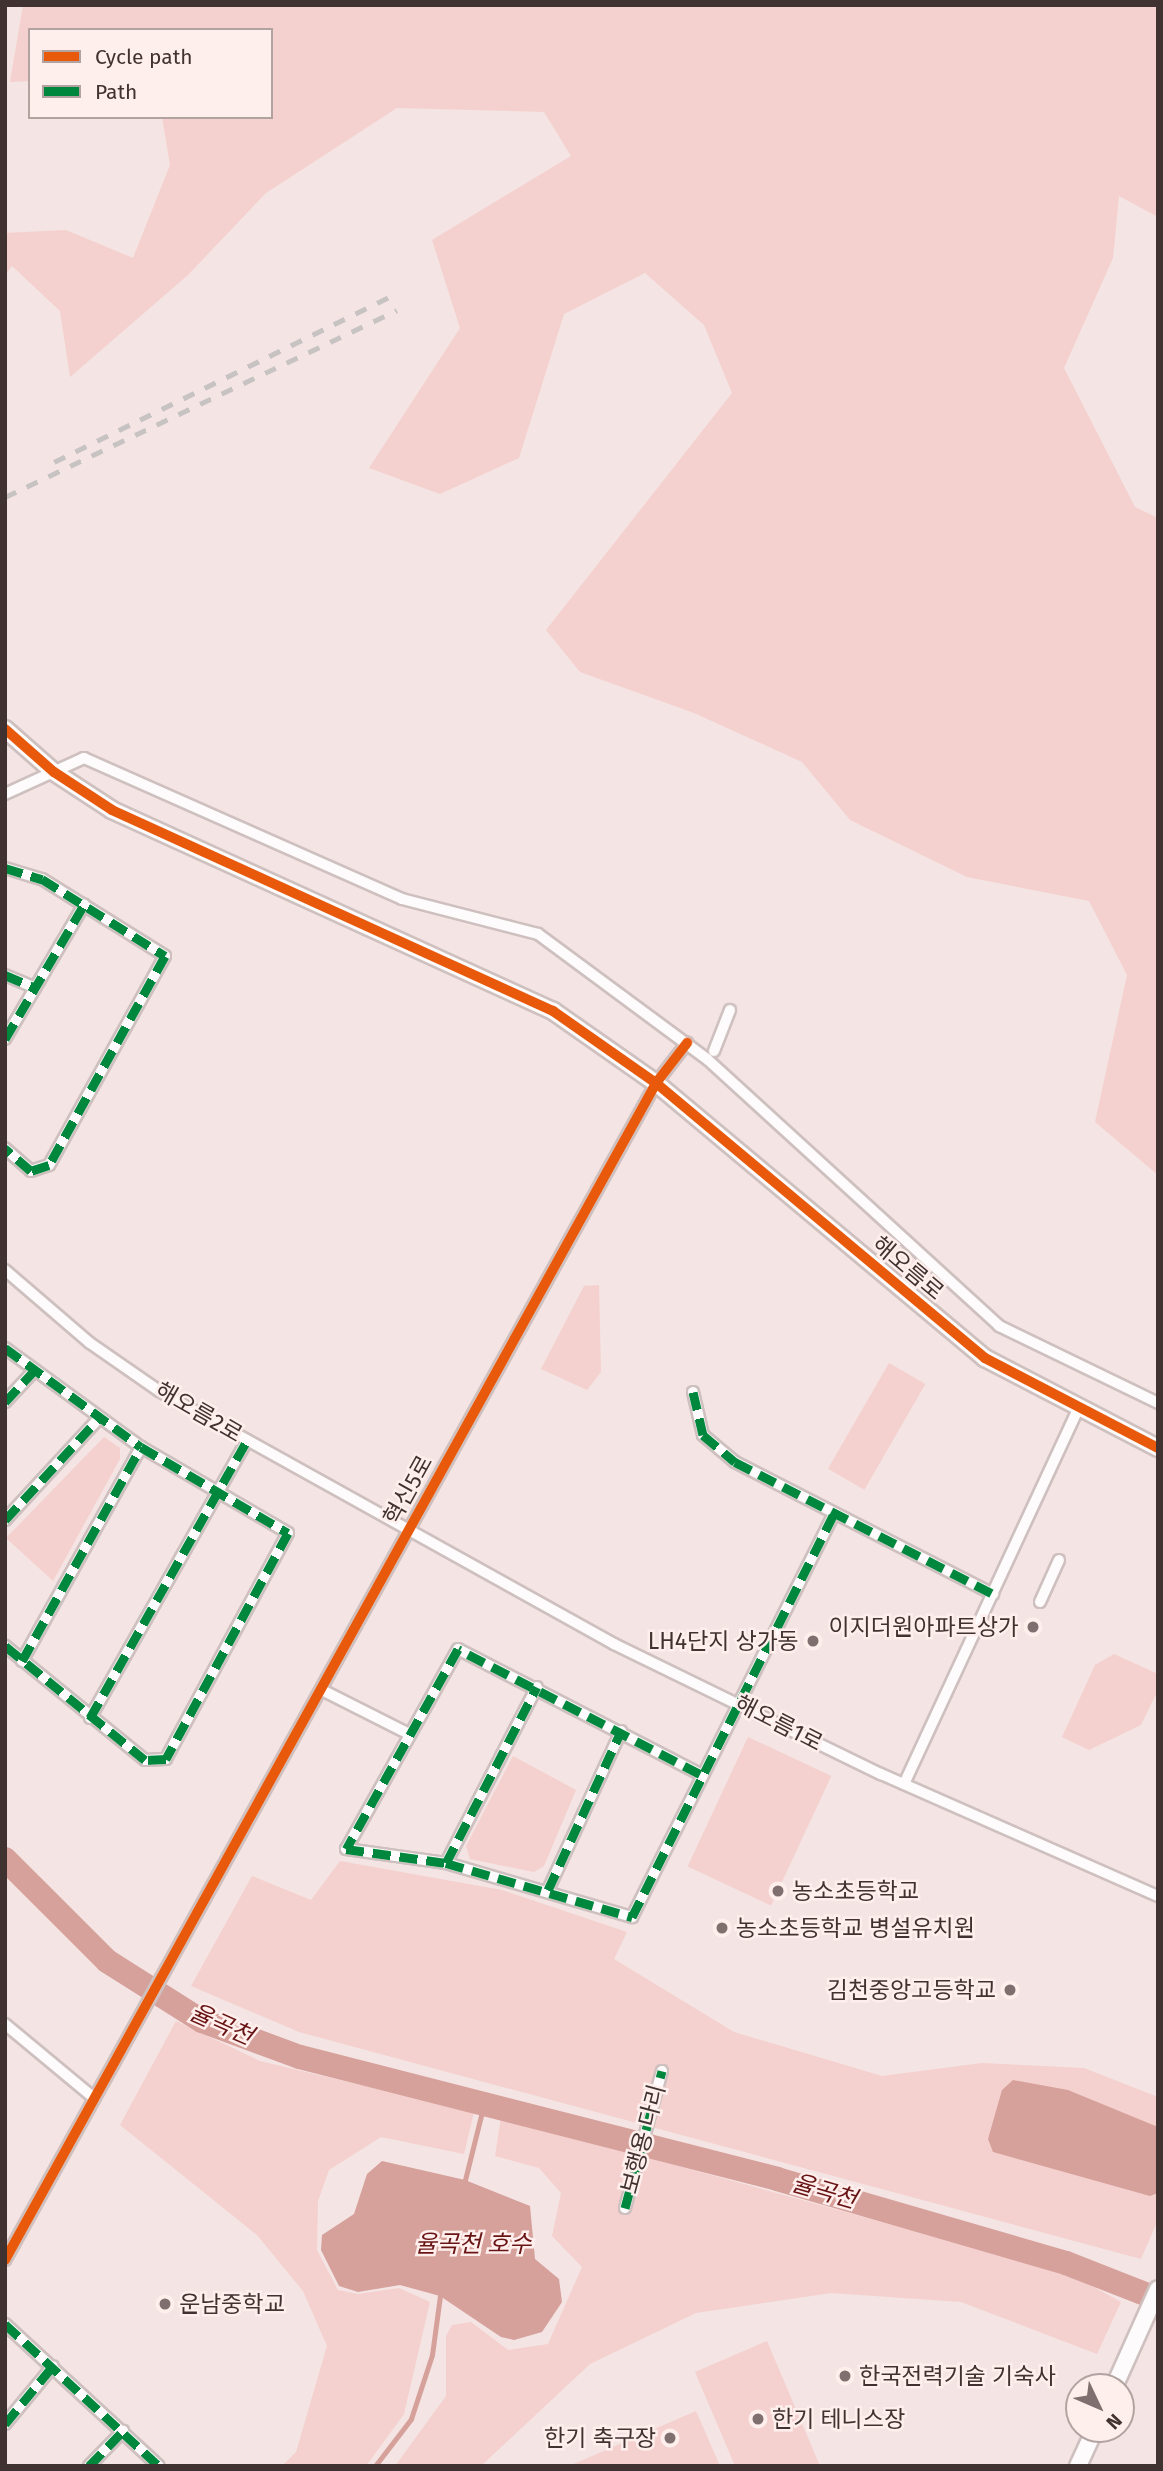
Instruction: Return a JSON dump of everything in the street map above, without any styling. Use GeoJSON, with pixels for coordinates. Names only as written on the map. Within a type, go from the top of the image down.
{"type":"FeatureCollection","features":[{"type":"Feature","properties":{"kind":"street","name":"해오름로"},"geometry":{"type":"LineString","coordinates":[[5,729],[54,772],[112,810],[553,1012],[656,1083],[985,1359],[1077,1410],[1158,1448]]}},
{"type":"Feature","properties":{"kind":"street"},"geometry":{"type":"LineString","coordinates":[[5,794],[84,758],[402,899],[538,934],[687,1043],[999,1326],[1158,1403]]}},
{"type":"Feature","properties":{"kind":"street"},"geometry":{"type":"LineString","coordinates":[[5,868],[42,879],[157,947],[165,967],[49,1165],[31,1171],[5,1148]]}},
{"type":"Feature","properties":{"kind":"street"},"geometry":{"type":"LineString","coordinates":[[5,1039],[84,905]]}},
{"type":"Feature","properties":{"kind":"street"},"geometry":{"type":"LineString","coordinates":[[5,975],[35,988]]}},
{"type":"Feature","properties":{"kind":"street"},"geometry":{"type":"LineString","coordinates":[[713,1051],[730,1010]]}},
{"type":"Feature","properties":{"kind":"street","name":"혁신5로"},"geometry":{"type":"LineString","coordinates":[[5,2260],[656,1083],[687,1043]]}},
{"type":"Feature","properties":{"kind":"street","name":"해오름2로"},"geometry":{"type":"LineString","coordinates":[[5,1270],[117,1362],[247,1440],[410,1529]]}},
{"type":"Feature","properties":{"kind":"street"},"geometry":{"type":"LineString","coordinates":[[5,1348],[33,1372],[141,1447],[288,1533],[166,1759],[145,1760],[90,1718],[5,1646]]}},
{"type":"Feature","properties":{"kind":"street"},"geometry":{"type":"LineString","coordinates":[[5,1402],[33,1372]]}},
{"type":"Feature","properties":{"kind":"street"},"geometry":{"type":"LineString","coordinates":[[693,1392],[697,1424],[713,1445],[833,1516],[993,1594]]}},
{"type":"Feature","properties":{"kind":"street"},"geometry":{"type":"LineString","coordinates":[[904,1784],[1077,1410]]}},
{"type":"Feature","properties":{"kind":"street"},"geometry":{"type":"LineString","coordinates":[[5,1520],[99,1418]]}},
{"type":"Feature","properties":{"kind":"street"},"geometry":{"type":"LineString","coordinates":[[90,1718],[247,1440]]}},
{"type":"Feature","properties":{"kind":"street"},"geometry":{"type":"LineString","coordinates":[[22,1661],[141,1447]]}},
{"type":"Feature","properties":{"kind":"street"},"geometry":{"type":"LineString","coordinates":[[700,1774],[537,1687],[458,1649],[346,1849],[446,1863],[548,1890],[619,1916],[639,1911],[700,1774],[833,1516]]}},
{"type":"Feature","properties":{"kind":"street","name":"해오름1로"},"geometry":{"type":"LineString","coordinates":[[410,1529],[614,1644],[904,1784],[1158,1896]]}},
{"type":"Feature","properties":{"kind":"street"},"geometry":{"type":"LineString","coordinates":[[1040,1602],[1059,1560]]}},
{"type":"Feature","properties":{"kind":"street"},"geometry":{"type":"LineString","coordinates":[[446,1863],[537,1687]]}},
{"type":"Feature","properties":{"kind":"street"},"geometry":{"type":"LineString","coordinates":[[321,1690],[409,1734]]}},
{"type":"Feature","properties":{"kind":"street"},"geometry":{"type":"LineString","coordinates":[[548,1890],[621,1731]]}},
{"type":"Feature","properties":{"kind":"street"},"geometry":{"type":"LineString","coordinates":[[5,2024],[94,2098]]}},
{"type":"Feature","properties":{"kind":"street","name":"보행용 다리"},"geometry":{"type":"LineString","coordinates":[[625,2208],[662,2071]]}},
{"type":"Feature","properties":{"kind":"street"},"geometry":{"type":"LineString","coordinates":[[1121,2373],[1158,2289]]}},
{"type":"Feature","properties":{"kind":"street"},"geometry":{"type":"LineString","coordinates":[[5,2324],[159,2466]]}},
{"type":"Feature","properties":{"kind":"street"},"geometry":{"type":"LineString","coordinates":[[5,2424],[53,2367]]}},
{"type":"Feature","properties":{"kind":"street"},"geometry":{"type":"LineString","coordinates":[[89,2466],[123,2431]]}},
{"type":"Feature","properties":{"kind":"street"},"geometry":{"type":"LineString","coordinates":[[1078,2466],[1089,2443]]}},
{"type":"Feature","properties":{"kind":"shaded area"},"geometry":{"type":"Polygon","coordinates":[[[23,5],[1158,5],[1158,217],[1119,196],[1113,258],[1064,368],[1135,507],[1158,518],[1158,1175],[1095,1122],[1127,975],[1089,901],[967,877],[850,820],[802,762],[694,713],[580,672],[546,630],[732,393],[704,325],[645,273],[564,314],[519,458],[440,494],[369,468],[460,328],[432,240],[571,156],[544,112],[397,108],[266,193],[188,275],[70,377],[60,311],[12,266],[5,275],[5,233],[66,230],[133,258],[170,165],[162,119],[273,119],[273,28],[28,28],[28,81],[10,82],[23,5]]]}},
{"type":"Feature","properties":{"kind":"shaded area"},"geometry":{"type":"Polygon","coordinates":[[[599,1285],[601,1372],[587,1390],[541,1369],[584,1286],[599,1285]]]}},
{"type":"Feature","properties":{"kind":"shaded area"},"geometry":{"type":"Polygon","coordinates":[[[889,1363],[925,1384],[864,1490],[828,1469],[889,1363]]]}},
{"type":"Feature","properties":{"kind":"shaded area"},"geometry":{"type":"Polygon","coordinates":[[[104,1437],[120,1448],[120,1459],[53,1581],[6,1538],[104,1437]]]}},
{"type":"Feature","properties":{"kind":"shaded area"},"geometry":{"type":"Polygon","coordinates":[[[1114,1654],[1158,1674],[1158,1690],[1141,1725],[1089,1750],[1062,1737],[1095,1665],[1114,1654]]]}},
{"type":"Feature","properties":{"kind":"shaded area"},"geometry":{"type":"Polygon","coordinates":[[[748,1737],[831,1776],[771,1905],[688,1867],[748,1737]]]}},
{"type":"Feature","properties":{"kind":"shaded area"},"geometry":{"type":"Polygon","coordinates":[[[513,1756],[576,1790],[544,1866],[534,1872],[470,1859],[466,1846],[513,1756]]]}},
{"type":"Feature","properties":{"kind":"shaded area"},"geometry":{"type":"Polygon","coordinates":[[[340,1861],[502,1890],[627,1932],[614,1959],[734,2032],[882,2076],[982,2063],[1084,2068],[1158,2097],[1158,2220],[1141,2259],[299,2032],[191,1986],[252,1876],[311,1900],[340,1861]]]}},
{"type":"Feature","properties":{"kind":"shaded area"},"geometry":{"type":"Polygon","coordinates":[[[176,2021],[260,2061],[474,2112],[464,2154],[381,2137],[329,2170],[318,2201],[317,2250],[338,2290],[358,2294],[399,2288],[430,2302],[404,2414],[366,2466],[282,2466],[296,2452],[327,2346],[303,2291],[257,2235],[120,2125],[176,2021]]]}},
{"type":"Feature","properties":{"kind":"shaded area"},"geometry":{"type":"Polygon","coordinates":[[[501,2117],[991,2252],[1081,2280],[1121,2302],[1097,2354],[961,2302],[831,2293],[696,2313],[590,2364],[481,2466],[395,2466],[446,2396],[446,2336],[452,2325],[471,2322],[508,2350],[548,2344],[582,2267],[552,2236],[561,2193],[539,2168],[495,2156],[501,2117]]]}},
{"type":"Feature","properties":{"kind":"shaded area","name":"한기 테니스장"},"geometry":{"type":"Polygon","coordinates":[[[767,2341],[820,2466],[735,2466],[695,2372],[767,2341]]]}},
{"type":"Feature","properties":{"kind":"shaded area","name":"한기 축구장"},"geometry":{"type":"Polygon","coordinates":[[[696,2411],[720,2466],[569,2466],[696,2411]]]}},
{"type":"Feature","properties":{"kind":"water"},"geometry":{"type":"Polygon","coordinates":[[[1013,2080],[1068,2090],[1158,2127],[1158,2193],[1150,2196],[993,2152],[988,2139],[1002,2090],[1013,2080]]]}},
{"type":"Feature","properties":{"kind":"water","name":"율곡천 호수"},"geometry":{"type":"Polygon","coordinates":[[[382,2161],[465,2180],[530,2206],[535,2259],[559,2279],[562,2302],[542,2332],[514,2340],[501,2337],[440,2296],[400,2285],[358,2292],[339,2286],[321,2250],[322,2235],[354,2214],[367,2174],[382,2161]]]}},
{"type":"Feature","properties":{"kind":"waterway","name":"율곡천"},"geometry":{"type":"LineString","coordinates":[[5,1859],[107,1961],[202,2021],[300,2057],[777,2179],[1066,2263],[1158,2299]]}},
{"type":"Feature","properties":{"kind":"waterway","name":"율곡천"},"geometry":{"type":"LineString","coordinates":[[465,2180],[484,2104]]}},
{"type":"Feature","properties":{"kind":"waterway","name":"율곡천"},"geometry":{"type":"LineString","coordinates":[[375,2466],[411,2419],[432,2355],[440,2296]]}},
{"type":"Feature","properties":{"kind":"railway"},"geometry":{"type":"LineString","coordinates":[[54,462],[390,297]]}},
{"type":"Feature","properties":{"kind":"railway"},"geometry":{"type":"LineString","coordinates":[[5,497],[397,310]]}},
{"type":"Feature","properties":{"kind":"marked path"},"geometry":{"type":"LineString","coordinates":[[5,868],[42,879],[165,956],[49,1165],[31,1171],[5,1148]]}},
{"type":"Feature","properties":{"kind":"marked path"},"geometry":{"type":"LineString","coordinates":[[5,1039],[84,905]]}},
{"type":"Feature","properties":{"kind":"marked path"},"geometry":{"type":"LineString","coordinates":[[5,975],[35,988]]}},
{"type":"Feature","properties":{"kind":"marked path"},"geometry":{"type":"LineString","coordinates":[[5,1348],[141,1447],[288,1533],[166,1759],[145,1760],[5,1646]]}},
{"type":"Feature","properties":{"kind":"marked path"},"geometry":{"type":"LineString","coordinates":[[5,1402],[33,1372]]}},
{"type":"Feature","properties":{"kind":"marked path"},"geometry":{"type":"LineString","coordinates":[[693,1392],[703,1435],[735,1462],[993,1594]]}},
{"type":"Feature","properties":{"kind":"marked path"},"geometry":{"type":"LineString","coordinates":[[5,1520],[99,1418]]}},
{"type":"Feature","properties":{"kind":"marked path"},"geometry":{"type":"LineString","coordinates":[[90,1718],[247,1440]]}},
{"type":"Feature","properties":{"kind":"marked path"},"geometry":{"type":"LineString","coordinates":[[22,1661],[141,1447]]}},
{"type":"Feature","properties":{"kind":"marked path"},"geometry":{"type":"LineString","coordinates":[[700,1774],[458,1649],[346,1849],[446,1863],[632,1917],[833,1516]]}},
{"type":"Feature","properties":{"kind":"marked path"},"geometry":{"type":"LineString","coordinates":[[446,1863],[537,1687]]}},
{"type":"Feature","properties":{"kind":"marked path"},"geometry":{"type":"LineString","coordinates":[[548,1890],[621,1731]]}},
{"type":"Feature","properties":{"kind":"marked path"},"geometry":{"type":"LineString","coordinates":[[625,2208],[662,2071]]}},
{"type":"Feature","properties":{"kind":"marked path"},"geometry":{"type":"LineString","coordinates":[[5,2324],[159,2466]]}},
{"type":"Feature","properties":{"kind":"marked path"},"geometry":{"type":"LineString","coordinates":[[5,2424],[53,2366]]}},
{"type":"Feature","properties":{"kind":"marked path"},"geometry":{"type":"LineString","coordinates":[[89,2466],[123,2431]]}},
{"type":"Feature","properties":{"kind":"cycle path"},"geometry":{"type":"LineString","coordinates":[[5,729],[54,772],[112,810],[553,1011],[656,1083],[985,1358],[1158,1448]]}},
{"type":"Feature","properties":{"kind":"cycle path"},"geometry":{"type":"LineString","coordinates":[[5,2260],[656,1083],[687,1043]]}},
{"type":"Feature","properties":{"kind":"place","name":"이지더원아파트상가"},"geometry":{"type":"Point","coordinates":[1033,1627]}},
{"type":"Feature","properties":{"kind":"place","name":"LH4단지 상가동"},"geometry":{"type":"Point","coordinates":[813,1641]}},
{"type":"Feature","properties":{"kind":"place","name":"농소초등학교"},"geometry":{"type":"Point","coordinates":[778,1891]}},
{"type":"Feature","properties":{"kind":"place","name":"농소초등학교 병설유치원"},"geometry":{"type":"Point","coordinates":[722,1928]}},
{"type":"Feature","properties":{"kind":"place","name":"김천중앙고등학교"},"geometry":{"type":"Point","coordinates":[1010,1990]}},
{"type":"Feature","properties":{"kind":"place","name":"운남중학교"},"geometry":{"type":"Point","coordinates":[165,2304]}},
{"type":"Feature","properties":{"kind":"place","name":"한국전력기술 기숙사"},"geometry":{"type":"Point","coordinates":[845,2376]}},
{"type":"Feature","properties":{"kind":"place","name":"한기 테니스장"},"geometry":{"type":"Point","coordinates":[758,2419]}},
{"type":"Feature","properties":{"kind":"place","name":"한기 축구장"},"geometry":{"type":"Point","coordinates":[670,2438]}}]}
